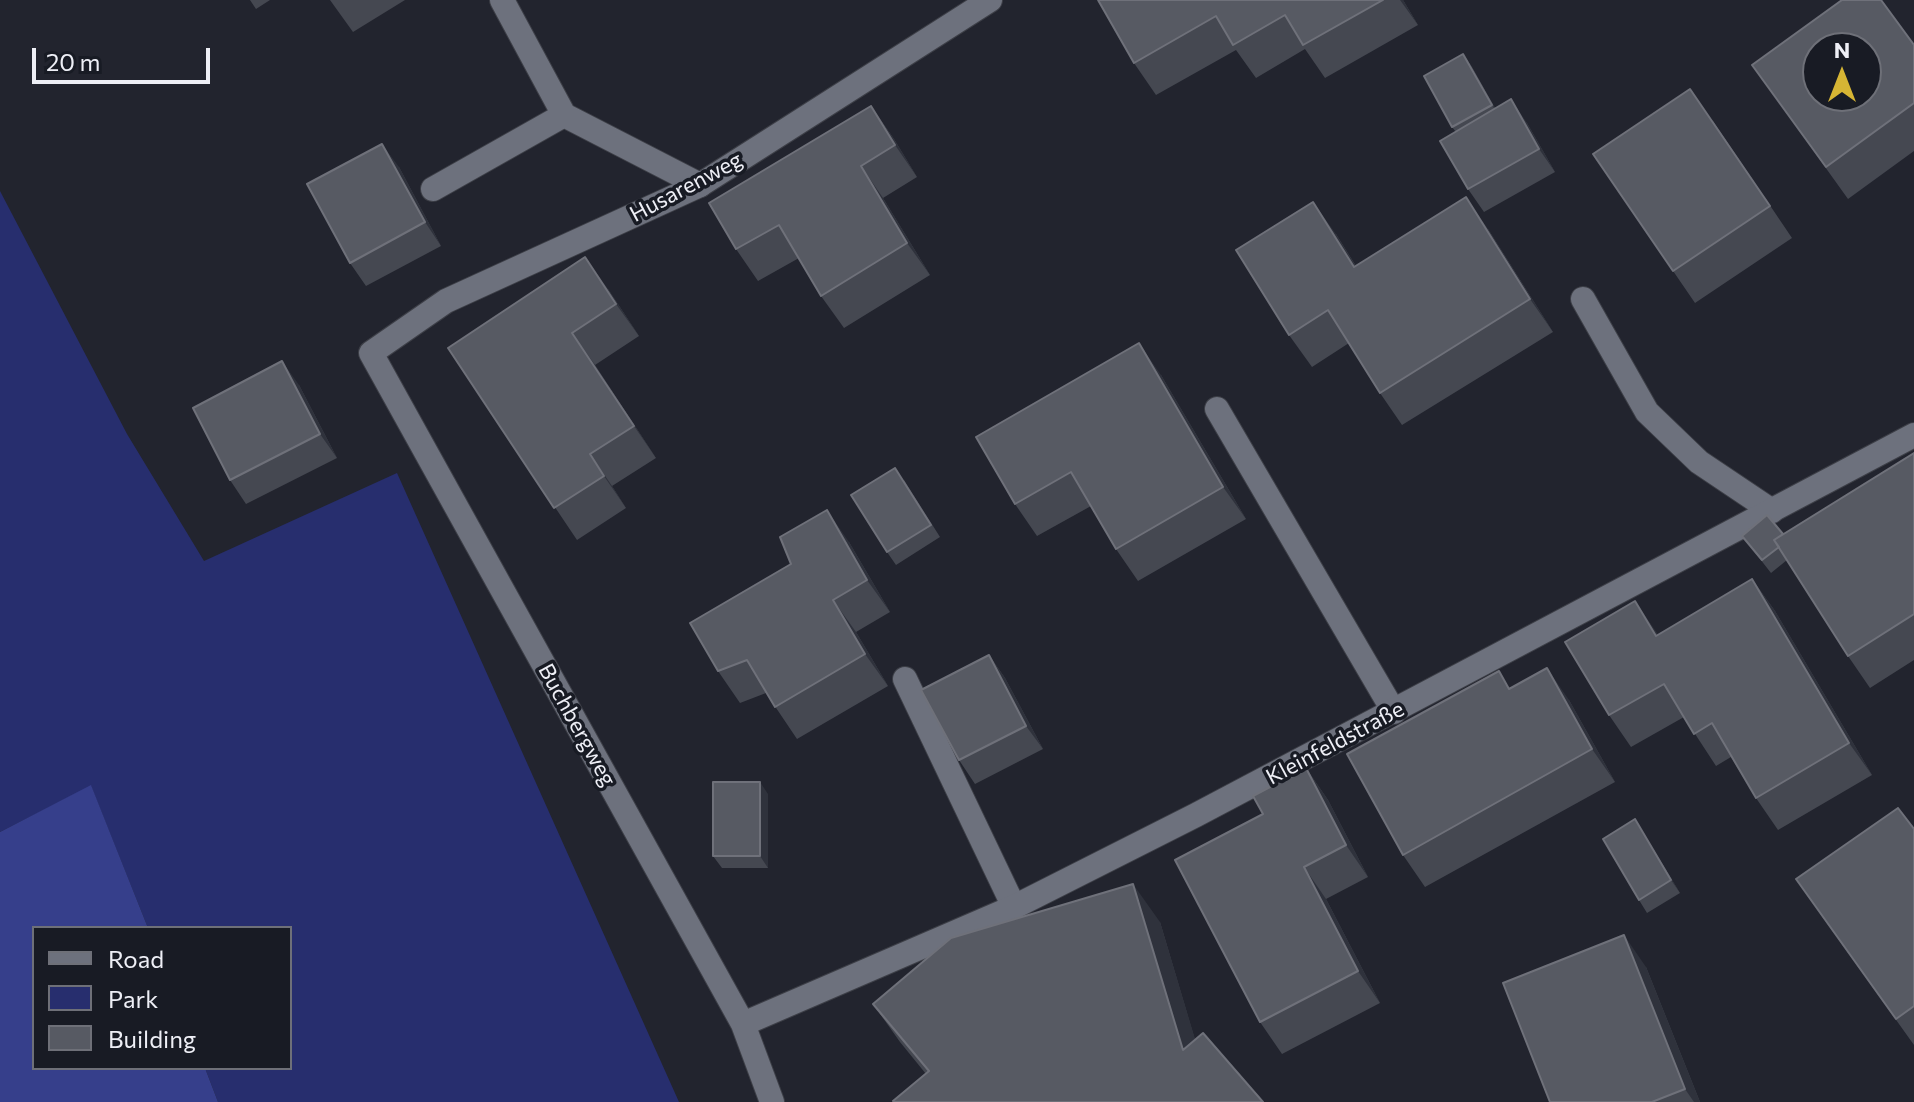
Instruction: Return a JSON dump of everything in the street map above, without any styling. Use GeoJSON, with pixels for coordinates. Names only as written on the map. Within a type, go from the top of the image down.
{"type":"FeatureCollection","features":[{"type":"Feature","properties":{"kind":"street"},"geometry":{"type":"LineString","coordinates":[[502,0],[564,115],[700,185]]}},
{"type":"Feature","properties":{"kind":"street","name":"Husarenweg"},"geometry":{"type":"LineString","coordinates":[[371,353],[446,301],[700,185],[982,2]]}},
{"type":"Feature","properties":{"kind":"street"},"geometry":{"type":"LineString","coordinates":[[433,189],[564,115]]}},
{"type":"Feature","properties":{"kind":"street"},"geometry":{"type":"LineString","coordinates":[[1583,299],[1647,412],[1699,462],[1772,511]]}},
{"type":"Feature","properties":{"kind":"street","name":"Buchbergweg"},"geometry":{"type":"LineString","coordinates":[[371,353],[743,1024],[772,1102]]}},
{"type":"Feature","properties":{"kind":"street"},"geometry":{"type":"LineString","coordinates":[[1217,409],[1394,712]]}},
{"type":"Feature","properties":{"kind":"street","name":"Kleinfeldstraße"},"geometry":{"type":"LineString","coordinates":[[743,1024],[1014,907],[1394,712],[1914,435]]}},
{"type":"Feature","properties":{"kind":"street"},"geometry":{"type":"LineString","coordinates":[[905,679],[1014,907]]}},
{"type":"Feature","properties":{"kind":"green space"},"geometry":{"type":"Polygon","coordinates":[[[0,191],[127,434],[204,561],[397,473],[679,1102],[218,1102],[206,1070],[292,1070],[292,926],[147,926],[91,786],[0,832],[0,191]]]}},
{"type":"Feature","properties":{"kind":"shaded area"},"geometry":{"type":"Polygon","coordinates":[[[91,785],[147,926],[32,926],[32,1070],[206,1070],[218,1102],[0,1102],[0,832],[91,785]]]}},
{"type":"Feature","properties":{"kind":"building"},"geometry":{"type":"Polygon","coordinates":[[[1098,0],[1383,0],[1303,45],[1285,15],[1233,45],[1216,16],[1134,63],[1098,0]]]}},
{"type":"Feature","properties":{"kind":"building"},"geometry":{"type":"Polygon","coordinates":[[[1842,0],[1881,0],[1914,45],[1914,103],[1826,167],[1752,65],[1842,0]]]}},
{"type":"Feature","properties":{"kind":"building"},"geometry":{"type":"Polygon","coordinates":[[[1463,54],[1492,105],[1452,127],[1424,76],[1463,54]]]}},
{"type":"Feature","properties":{"kind":"building"},"geometry":{"type":"Polygon","coordinates":[[[1690,89],[1770,206],[1673,271],[1593,154],[1690,89]]]}},
{"type":"Feature","properties":{"kind":"building"},"geometry":{"type":"Polygon","coordinates":[[[1511,99],[1539,149],[1468,189],[1440,141],[1511,99]]]}},
{"type":"Feature","properties":{"kind":"building"},"geometry":{"type":"Polygon","coordinates":[[[871,106],[895,145],[861,166],[907,243],[821,296],[779,225],[736,249],[709,203],[871,106]]]}},
{"type":"Feature","properties":{"kind":"building"},"geometry":{"type":"Polygon","coordinates":[[[382,144],[425,222],[350,263],[307,184],[382,144]]]}},
{"type":"Feature","properties":{"kind":"building"},"geometry":{"type":"Polygon","coordinates":[[[1466,197],[1530,299],[1380,393],[1328,310],[1289,335],[1236,250],[1313,202],[1354,267],[1466,197]]]}},
{"type":"Feature","properties":{"kind":"building"},"geometry":{"type":"Polygon","coordinates":[[[585,257],[616,304],[572,333],[634,426],[590,454],[604,476],[554,508],[448,348],[585,257]]]}},
{"type":"Feature","properties":{"kind":"building"},"geometry":{"type":"Polygon","coordinates":[[[1139,343],[1223,487],[1116,549],[1071,472],[1015,504],[976,437],[1139,343]]]}},
{"type":"Feature","properties":{"kind":"building"},"geometry":{"type":"Polygon","coordinates":[[[282,361],[320,434],[230,480],[193,408],[282,361]]]}},
{"type":"Feature","properties":{"kind":"building"},"geometry":{"type":"Polygon","coordinates":[[[1914,453],[1914,614],[1848,656],[1774,540],[1914,453]]]}},
{"type":"Feature","properties":{"kind":"building"},"geometry":{"type":"Polygon","coordinates":[[[895,468],[931,525],[887,552],[851,495],[895,468]]]}},
{"type":"Feature","properties":{"kind":"building"},"geometry":{"type":"Polygon","coordinates":[[[827,510],[867,580],[833,600],[865,654],[775,707],[747,660],[718,671],[690,623],[791,564],[780,537],[827,510]]]}},
{"type":"Feature","properties":{"kind":"building"},"geometry":{"type":"Polygon","coordinates":[[[1767,515],[1783,534],[1774,540],[1779,547],[1762,560],[1742,536],[1767,515]]]}},
{"type":"Feature","properties":{"kind":"building"},"geometry":{"type":"Polygon","coordinates":[[[1752,579],[1849,743],[1756,798],[1712,723],[1694,734],[1664,684],[1609,715],[1565,642],[1635,601],[1656,636],[1752,579]]]}},
{"type":"Feature","properties":{"kind":"building"},"geometry":{"type":"Polygon","coordinates":[[[989,655],[1026,726],[959,760],[921,690],[989,655]]]}},
{"type":"Feature","properties":{"kind":"building"},"geometry":{"type":"Polygon","coordinates":[[[1547,668],[1592,749],[1403,855],[1347,754],[1499,671],[1509,689],[1547,668]]]}},
{"type":"Feature","properties":{"kind":"building"},"geometry":{"type":"Polygon","coordinates":[[[1306,768],[1346,845],[1304,867],[1358,971],[1260,1022],[1175,860],[1263,814],[1253,796],[1306,768]]]}},
{"type":"Feature","properties":{"kind":"building"},"geometry":{"type":"Polygon","coordinates":[[[713,782],[760,782],[760,856],[713,856],[713,782]]]}},
{"type":"Feature","properties":{"kind":"building"},"geometry":{"type":"Polygon","coordinates":[[[1898,808],[1914,829],[1914,1006],[1896,1019],[1796,879],[1898,808]]]}},
{"type":"Feature","properties":{"kind":"building"},"geometry":{"type":"Polygon","coordinates":[[[1635,819],[1671,880],[1639,900],[1603,839],[1635,819]]]}},
{"type":"Feature","properties":{"kind":"building"},"geometry":{"type":"Polygon","coordinates":[[[1133,884],[1183,1050],[1203,1033],[1263,1102],[893,1101],[929,1071],[873,1004],[951,938],[1133,884]]]}},
{"type":"Feature","properties":{"kind":"building"},"geometry":{"type":"Polygon","coordinates":[[[1624,935],[1685,1089],[1652,1102],[1550,1102],[1503,983],[1624,935]]]}}]}
